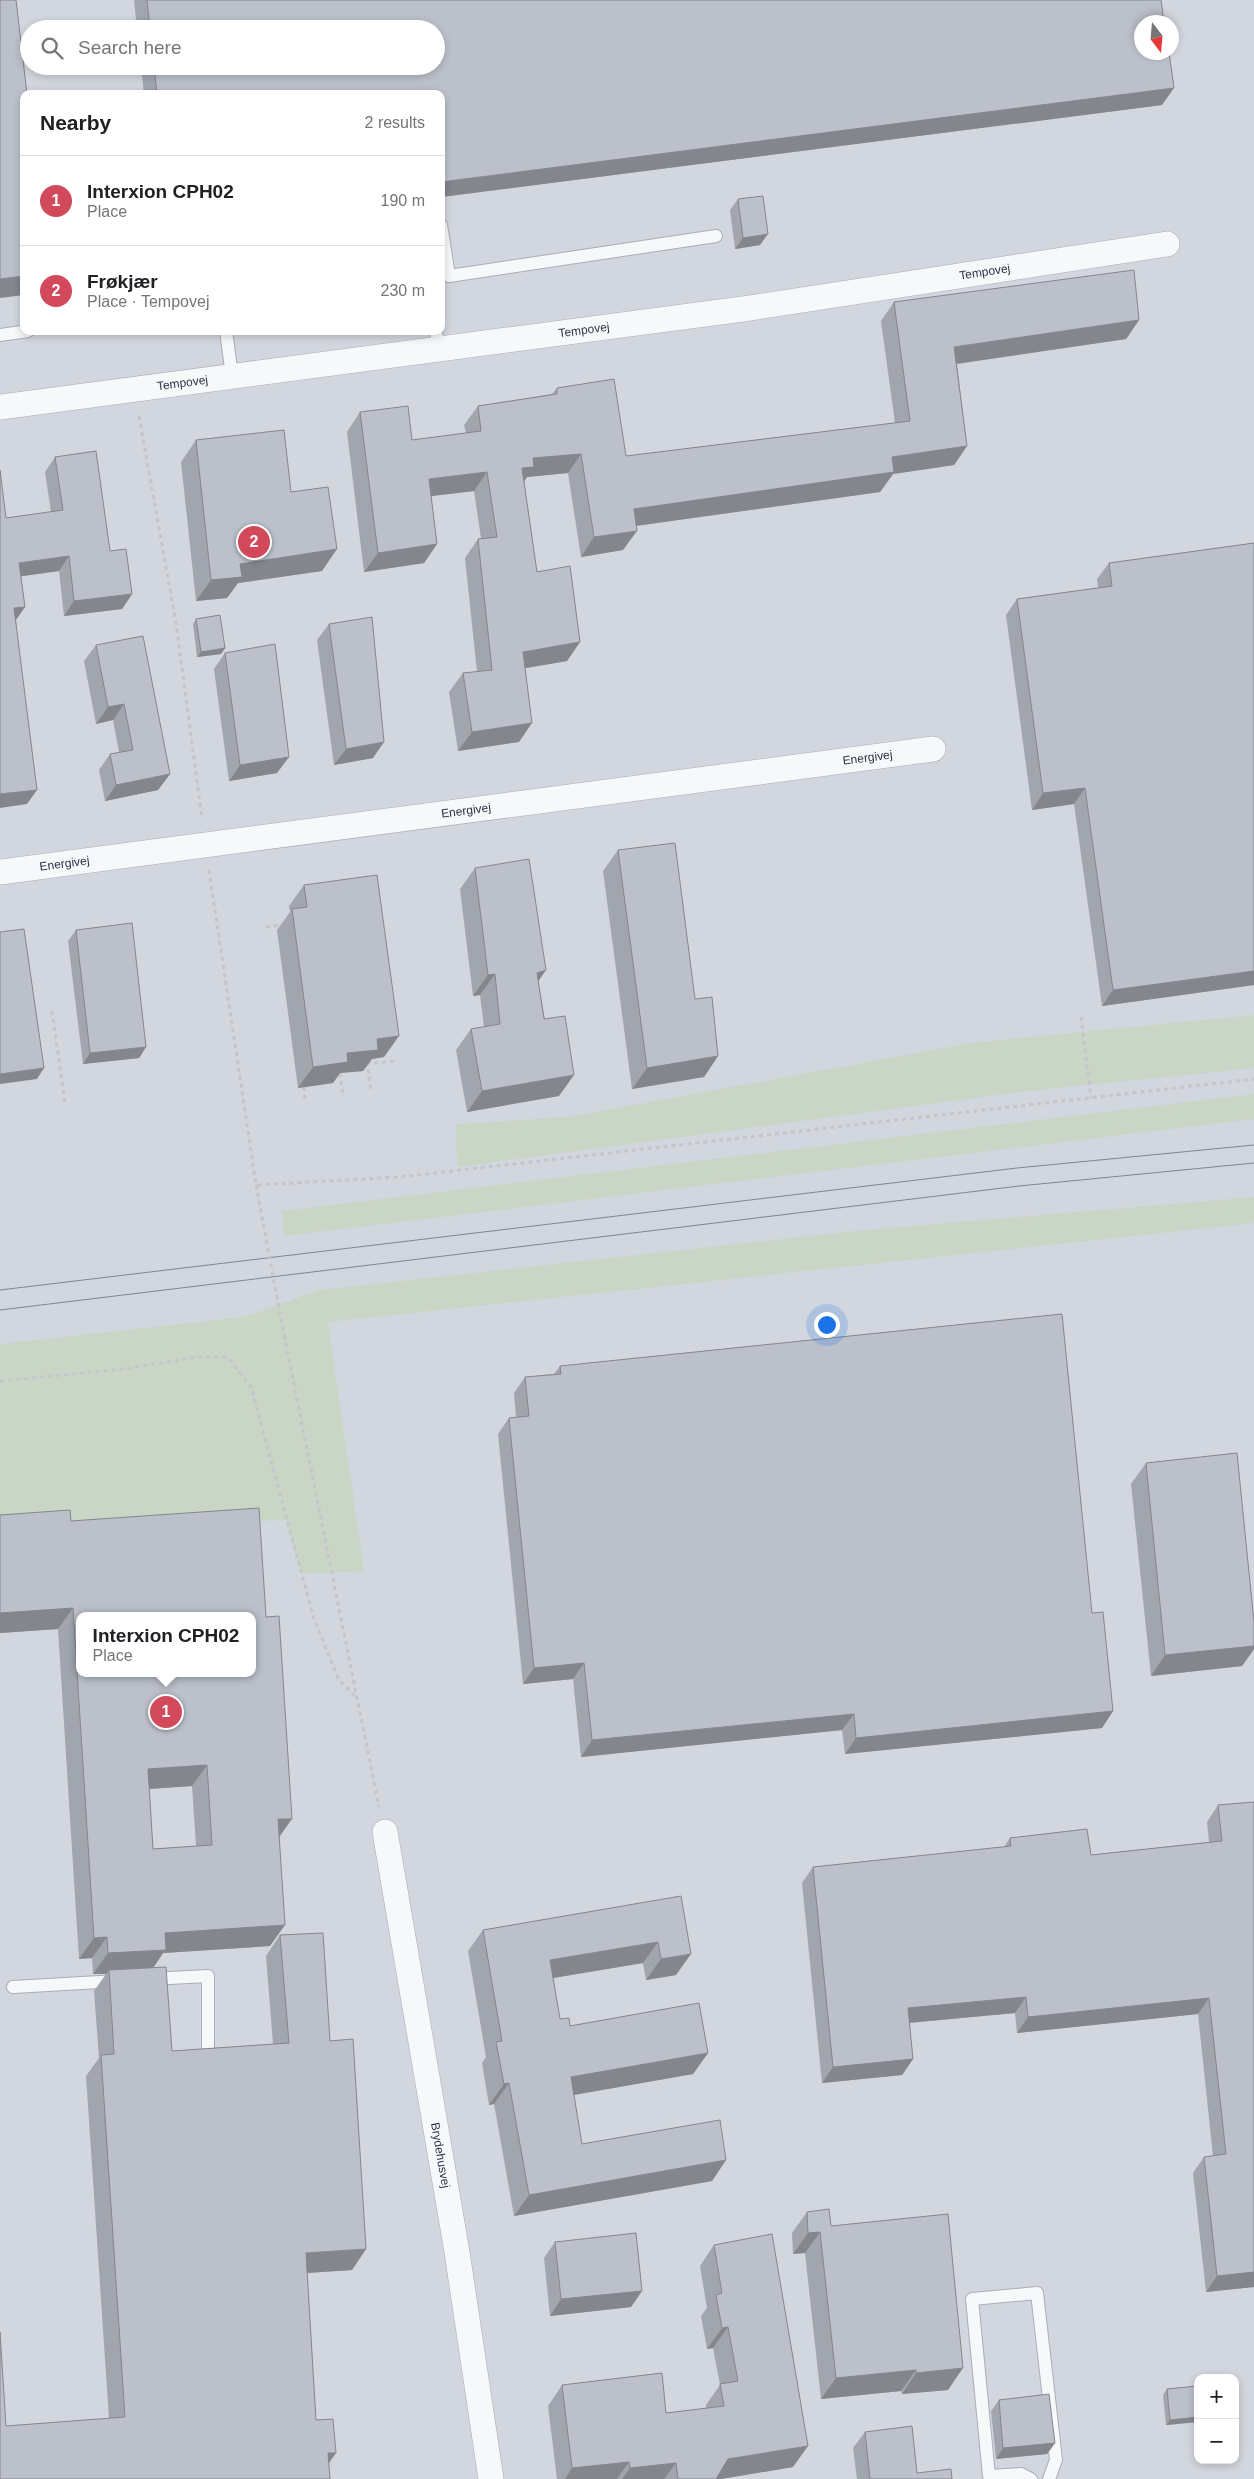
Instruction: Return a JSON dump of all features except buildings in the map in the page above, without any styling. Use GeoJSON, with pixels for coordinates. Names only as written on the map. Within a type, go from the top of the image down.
{"type":"FeatureCollection","features":[{"type":"Feature","properties":{"kind":"street","name":"Tempovej"},"geometry":{"type":"LineString","coordinates":[[0,407],[232,376],[437,340],[743,309],[1166,244]]}},
{"type":"Feature","properties":{"kind":"street","name":"Energivej"},"geometry":{"type":"LineString","coordinates":[[0,872],[933,749]]}},
{"type":"Feature","properties":{"kind":"street","name":"Brydehusvej"},"geometry":{"type":"LineString","coordinates":[[384,1832],[457,2252],[492,2479]]}},
{"type":"Feature","properties":{"kind":"lane"},"geometry":{"type":"LineString","coordinates":[[445,277],[716,236]]}},
{"type":"Feature","properties":{"kind":"lane"},"geometry":{"type":"LineString","coordinates":[[0,334],[20,332]]}},
{"type":"Feature","properties":{"kind":"lane"},"geometry":{"type":"LineString","coordinates":[[227,335],[232,376]]}},
{"type":"Feature","properties":{"kind":"lane"},"geometry":{"type":"LineString","coordinates":[[13,1987],[208,1976],[208,2050]]}},
{"type":"Feature","properties":{"kind":"lane"},"geometry":{"type":"LineString","coordinates":[[1031,2479],[1021,2474],[990,2476],[972,2299],[1038,2293],[1056,2460],[1049,2479]]}},
{"type":"Feature","properties":{"kind":"path"},"geometry":{"type":"LineString","coordinates":[[135,389],[176,623],[205,845],[256,1185],[284,1335],[384,1832]]}},
{"type":"Feature","properties":{"kind":"path"},"geometry":{"type":"LineString","coordinates":[[266,927],[283,927],[292,924]]}},
{"type":"Feature","properties":{"kind":"path"},"geometry":{"type":"LineString","coordinates":[[52,1011],[65,1103]]}},
{"type":"Feature","properties":{"kind":"path"},"geometry":{"type":"LineString","coordinates":[[1081,1017],[1090,1098]]}},
{"type":"Feature","properties":{"kind":"path"},"geometry":{"type":"LineString","coordinates":[[367,1060],[371,1092]]}},
{"type":"Feature","properties":{"kind":"path"},"geometry":{"type":"LineString","coordinates":[[362,1065],[395,1061]]}},
{"type":"Feature","properties":{"kind":"path"},"geometry":{"type":"LineString","coordinates":[[340,1073],[343,1096]]}},
{"type":"Feature","properties":{"kind":"path"},"geometry":{"type":"LineString","coordinates":[[256,1185],[400,1177],[1254,1079]]}},
{"type":"Feature","properties":{"kind":"path"},"geometry":{"type":"LineString","coordinates":[[304,1087],[306,1101]]}},
{"type":"Feature","properties":{"kind":"path"},"geometry":{"type":"LineString","coordinates":[[0,1381],[124,1368],[198,1357],[228,1357],[251,1387],[314,1619],[339,1680],[357,1698]]}},
{"type":"Feature","properties":{"kind":"shaded area"},"geometry":{"type":"Polygon","coordinates":[[[0,0],[1254,0],[1254,2479],[0,2479],[0,0]]]}},
{"type":"Feature","properties":{"kind":"green space"},"geometry":{"type":"Polygon","coordinates":[[[1254,1015],[1254,1068],[1019,1092],[457,1167],[456,1124],[569,1117],[971,1043],[1254,1015]]]}},
{"type":"Feature","properties":{"kind":"green space"},"geometry":{"type":"Polygon","coordinates":[[[1254,1094],[1254,1119],[284,1236],[282,1211],[1254,1094]]]}},
{"type":"Feature","properties":{"kind":"green space"},"geometry":{"type":"Polygon","coordinates":[[[1254,1197],[1254,1223],[328,1322],[364,1571],[302,1574],[285,1520],[0,1534],[0,1344],[244,1317],[320,1290],[855,1231],[1254,1197]]]}},
{"type":"Feature","properties":{"kind":"tram line"},"geometry":{"type":"LineString","coordinates":[[0,1290],[1017,1168],[1254,1145]]}},
{"type":"Feature","properties":{"kind":"tram line"},"geometry":{"type":"LineString","coordinates":[[0,1310],[1019,1186],[1254,1163]]}},
{"type":"Feature","properties":{"kind":"place","name":"Frøkjær"},"geometry":{"type":"Point","coordinates":[254,542]}},
{"type":"Feature","properties":{"kind":"place","name":"Interxion CPH02"},"geometry":{"type":"Point","coordinates":[166,1712]}}]}
